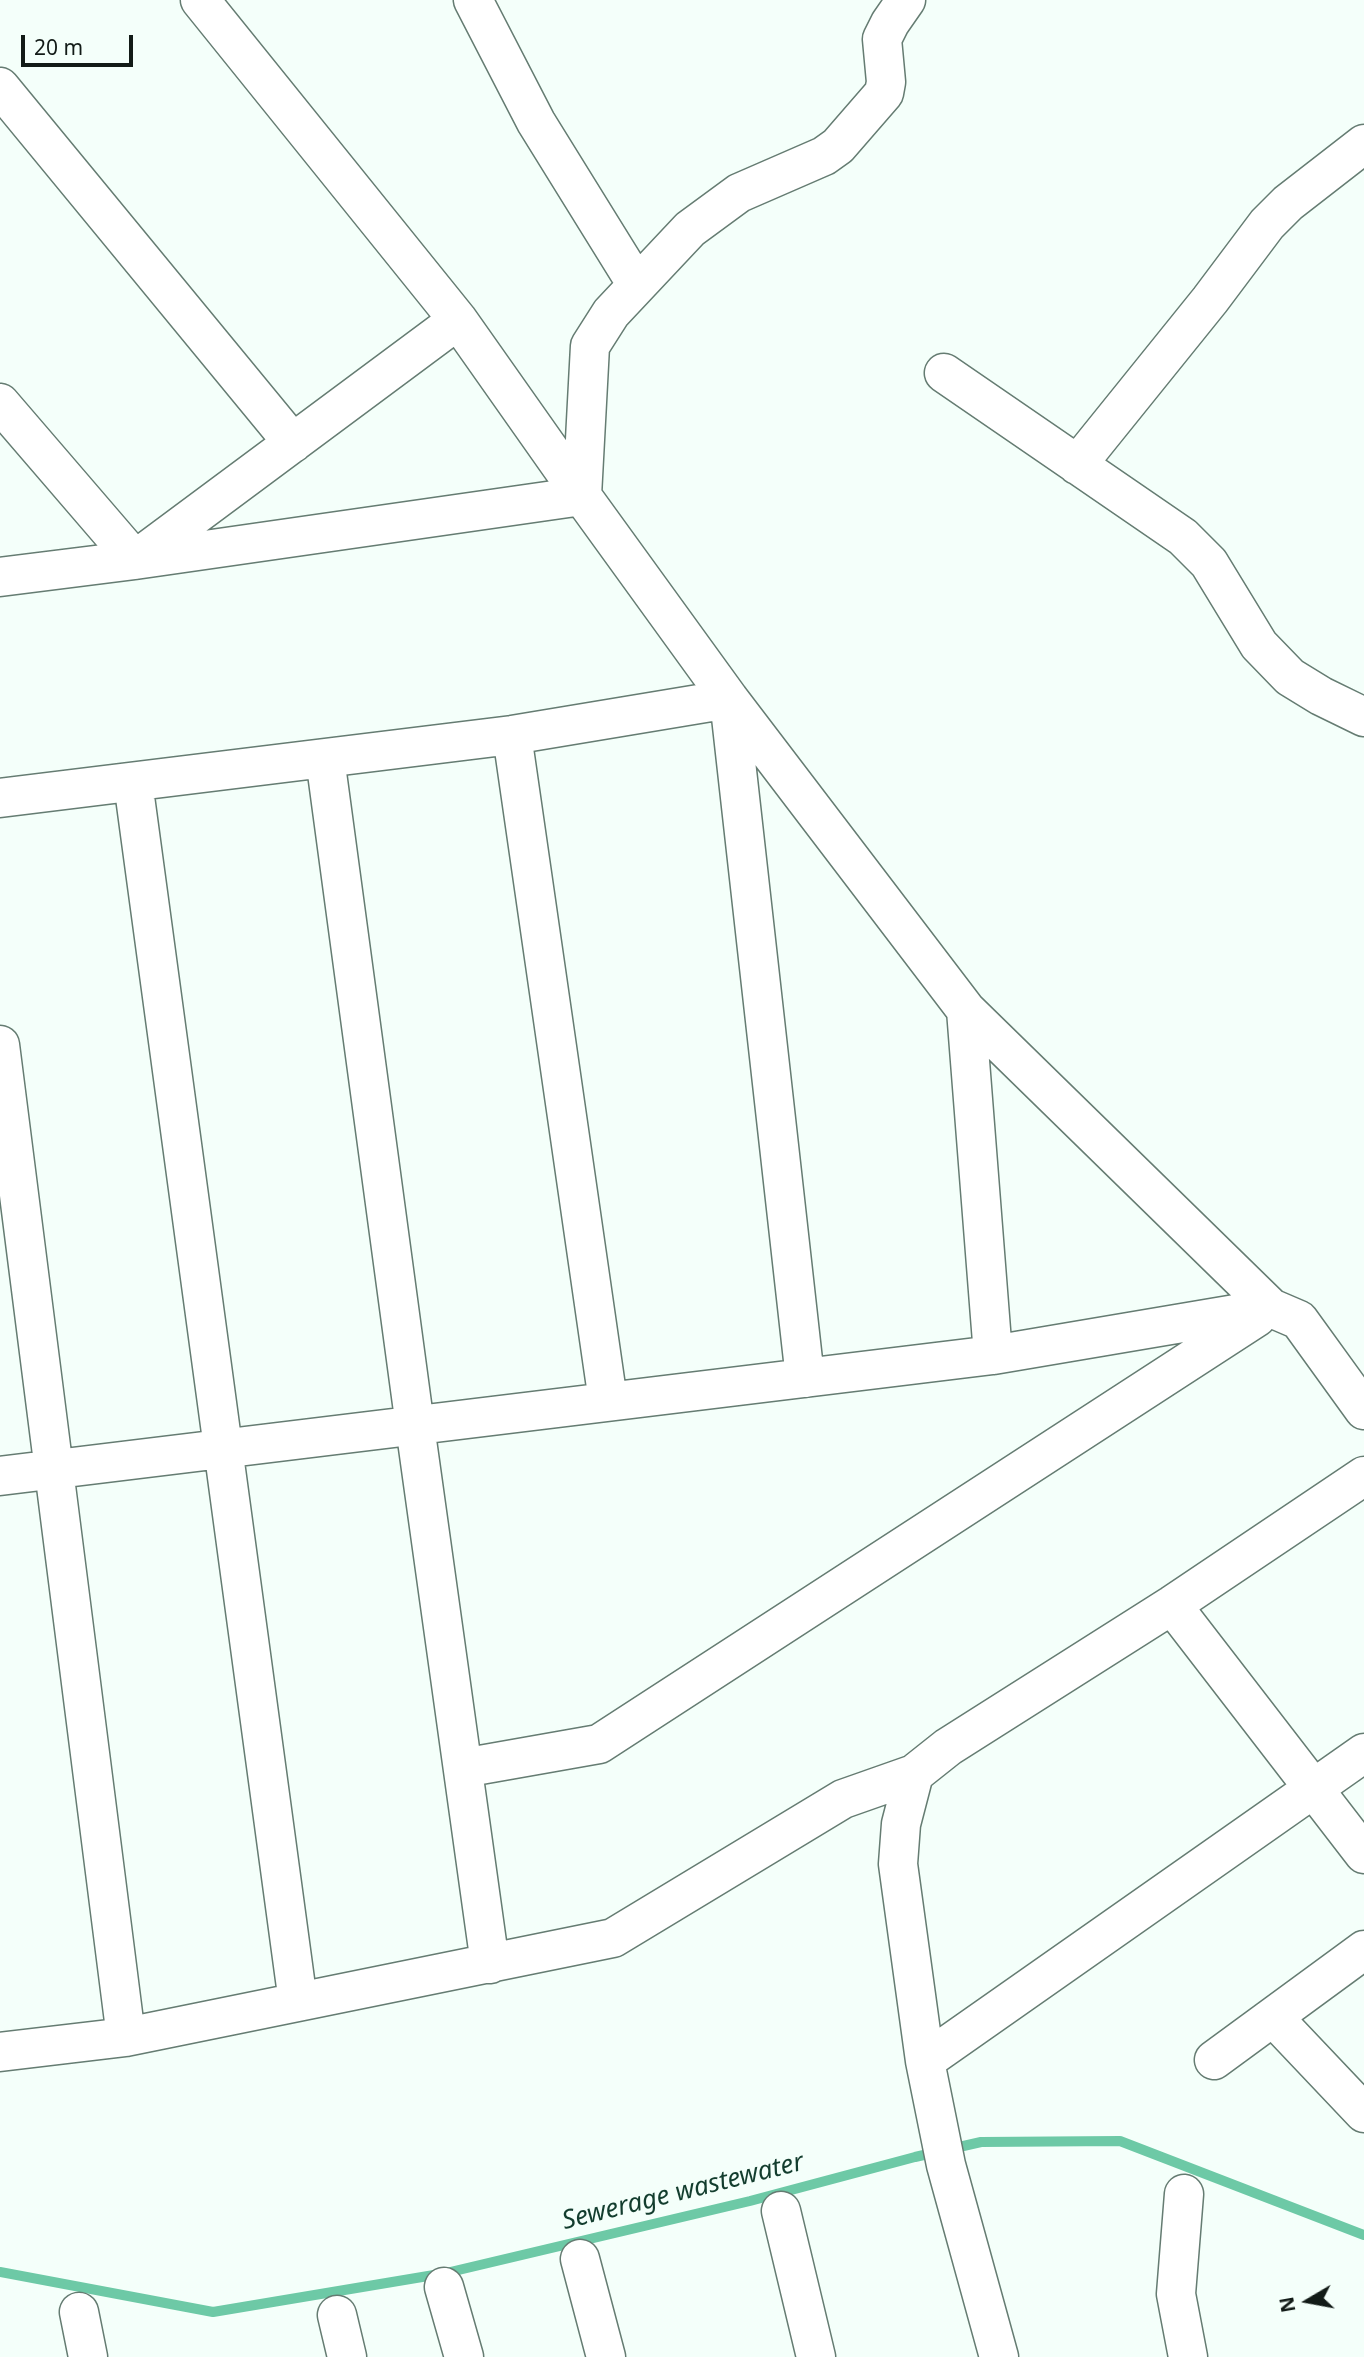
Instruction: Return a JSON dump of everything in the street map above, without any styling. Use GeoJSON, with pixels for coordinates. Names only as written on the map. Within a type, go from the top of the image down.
{"type":"FeatureCollection","features":[{"type":"Feature","properties":{"kind":"street"},"geometry":{"type":"LineString","coordinates":[[200,0],[458,320],[729,699],[966,1010],[1271,1308],[1299,1320],[1364,1410]]}},
{"type":"Feature","properties":{"kind":"street"},"geometry":{"type":"LineString","coordinates":[[473,0],[536,122],[637,285]]}},
{"type":"Feature","properties":{"kind":"street"},"geometry":{"type":"LineString","coordinates":[[582,496],[590,346],[611,313],[690,229],[739,193],[824,156],[838,146],[884,93],[886,82],[882,39],[906,0]]}},
{"type":"Feature","properties":{"kind":"street"},"geometry":{"type":"LineString","coordinates":[[0,87],[293,443]]}},
{"type":"Feature","properties":{"kind":"street"},"geometry":{"type":"LineString","coordinates":[[1077,465],[1210,300],[1267,224],[1288,203],[1364,144]]}},
{"type":"Feature","properties":{"kind":"street"},"geometry":{"type":"LineString","coordinates":[[135,560],[458,320]]}},
{"type":"Feature","properties":{"kind":"street"},"geometry":{"type":"LineString","coordinates":[[944,373],[1183,537],[1209,564],[1259,645],[1290,677],[1364,717]]}},
{"type":"Feature","properties":{"kind":"street"},"geometry":{"type":"LineString","coordinates":[[0,403],[135,560]]}},
{"type":"Feature","properties":{"kind":"street"},"geometry":{"type":"LineString","coordinates":[[0,577],[582,496]]}},
{"type":"Feature","properties":{"kind":"street"},"geometry":{"type":"LineString","coordinates":[[0,798],[512,735],[729,699]]}},
{"type":"Feature","properties":{"kind":"street"},"geometry":{"type":"LineString","coordinates":[[729,699],[805,1377]]}},
{"type":"Feature","properties":{"kind":"street"},"geometry":{"type":"LineString","coordinates":[[512,735],[608,1401]]}},
{"type":"Feature","properties":{"kind":"street"},"geometry":{"type":"LineString","coordinates":[[325,758],[490,1964]]}},
{"type":"Feature","properties":{"kind":"street"},"geometry":{"type":"LineString","coordinates":[[133,782],[298,2002]]}},
{"type":"Feature","properties":{"kind":"street"},"geometry":{"type":"LineString","coordinates":[[966,1010],[993,1355]]}},
{"type":"Feature","properties":{"kind":"street"},"geometry":{"type":"LineString","coordinates":[[0,1045],[126,2037]]}},
{"type":"Feature","properties":{"kind":"street"},"geometry":{"type":"LineString","coordinates":[[0,1476],[993,1355],[1271,1308]]}},
{"type":"Feature","properties":{"kind":"street"},"geometry":{"type":"LineString","coordinates":[[463,1768],[599,1744],[1271,1308]]}},
{"type":"Feature","properties":{"kind":"street"},"geometry":{"type":"LineString","coordinates":[[0,2052],[126,2037],[613,1938],[843,1799],[914,1774],[948,1747],[1172,1605],[1364,1476]]}},
{"type":"Feature","properties":{"kind":"street"},"geometry":{"type":"LineString","coordinates":[[1172,1605],[1364,1854]]}},
{"type":"Feature","properties":{"kind":"street"},"geometry":{"type":"LineString","coordinates":[[925,2061],[1364,1753]]}},
{"type":"Feature","properties":{"kind":"street"},"geometry":{"type":"LineString","coordinates":[[914,1774],[901,1824],[898,1864],[925,2061],[943,2151],[999,2357]]}},
{"type":"Feature","properties":{"kind":"street"},"geometry":{"type":"LineString","coordinates":[[1214,2060],[1364,1950]]}},
{"type":"Feature","properties":{"kind":"street"},"geometry":{"type":"LineString","coordinates":[[1273,2017],[1364,2113]]}},
{"type":"Feature","properties":{"kind":"street"},"geometry":{"type":"LineString","coordinates":[[1184,2194],[1176,2294],[1188,2357]]}},
{"type":"Feature","properties":{"kind":"street"},"geometry":{"type":"LineString","coordinates":[[781,2211],[816,2357]]}},
{"type":"Feature","properties":{"kind":"street"},"geometry":{"type":"LineString","coordinates":[[580,2259],[606,2357]]}},
{"type":"Feature","properties":{"kind":"street"},"geometry":{"type":"LineString","coordinates":[[444,2287],[464,2357]]}},
{"type":"Feature","properties":{"kind":"street"},"geometry":{"type":"LineString","coordinates":[[79,2312],[88,2357]]}},
{"type":"Feature","properties":{"kind":"street"},"geometry":{"type":"LineString","coordinates":[[337,2315],[347,2357]]}},
{"type":"Feature","properties":{"kind":"waterway","name":"Sewerage wastewater"},"geometry":{"type":"LineString","coordinates":[[0,2272],[213,2312],[446,2273],[750,2201],[981,2142],[1120,2141],[1364,2235]]}}]}
